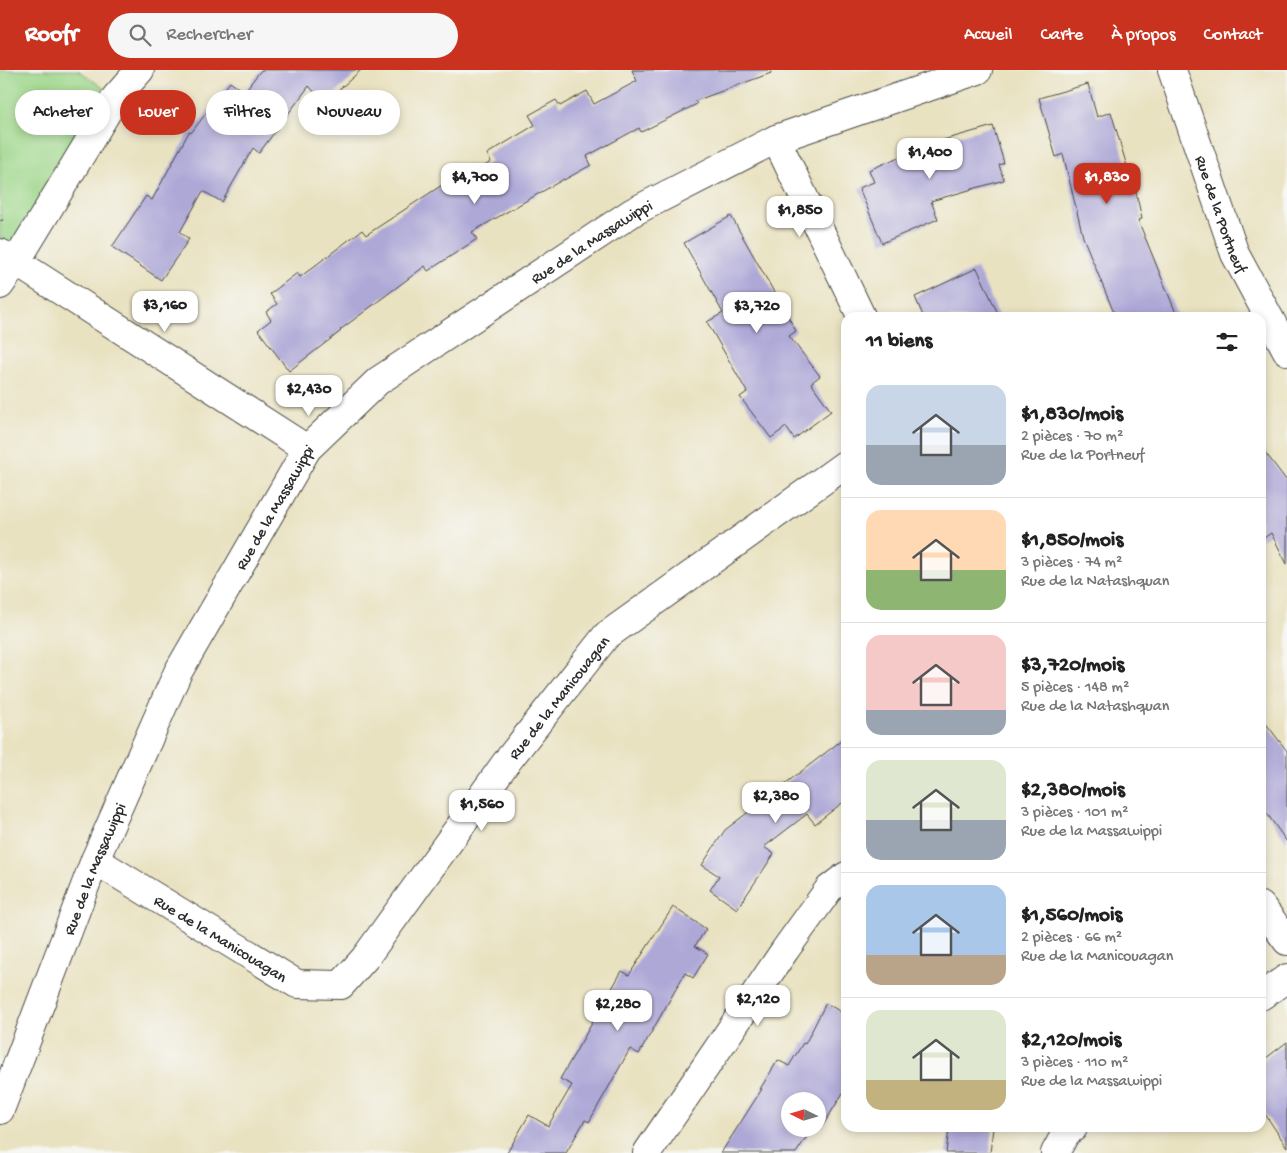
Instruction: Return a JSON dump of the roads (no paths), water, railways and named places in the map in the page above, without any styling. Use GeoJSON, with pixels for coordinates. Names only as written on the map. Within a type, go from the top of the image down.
{"type":"FeatureCollection","features":[{"type":"Feature","properties":{"kind":"street"},"geometry":{"type":"LineString","coordinates":[[0,285],[8,257],[116,98],[140,70]]}},
{"type":"Feature","properties":{"kind":"street","name":"Rue de la Massawippi"},"geometry":{"type":"LineString","coordinates":[[0,1110],[95,860],[178,672],[307,450],[378,381],[633,212],[776,139],[978,70]]}},
{"type":"Feature","properties":{"kind":"street","name":"Rue de la Portneuf"},"geometry":{"type":"LineString","coordinates":[[1172,70],[1235,254],[1287,351]]}},
{"type":"Feature","properties":{"kind":"street"},"geometry":{"type":"LineString","coordinates":[[776,139],[859,312]]}},
{"type":"Feature","properties":{"kind":"street"},"geometry":{"type":"LineString","coordinates":[[8,257],[307,450]]}},
{"type":"Feature","properties":{"kind":"street","name":"Rue de la Manicouagan"},"geometry":{"type":"LineString","coordinates":[[95,860],[297,984],[341,985],[365,958],[505,764],[606,636],[841,468]]}},
{"type":"Feature","properties":{"kind":"street"},"geometry":{"type":"LineString","coordinates":[[647,1153],[790,942],[829,888],[841,880]]}},
{"type":"Feature","properties":{"kind":"street"},"geometry":{"type":"LineString","coordinates":[[1266,913],[1287,941]]}},
{"type":"Feature","properties":{"kind":"street"},"geometry":{"type":"LineString","coordinates":[[1266,993],[1287,978]]}},
{"type":"Feature","properties":{"kind":"street"},"geometry":{"type":"LineString","coordinates":[[1055,1153],[1066,1132]]}}]}
